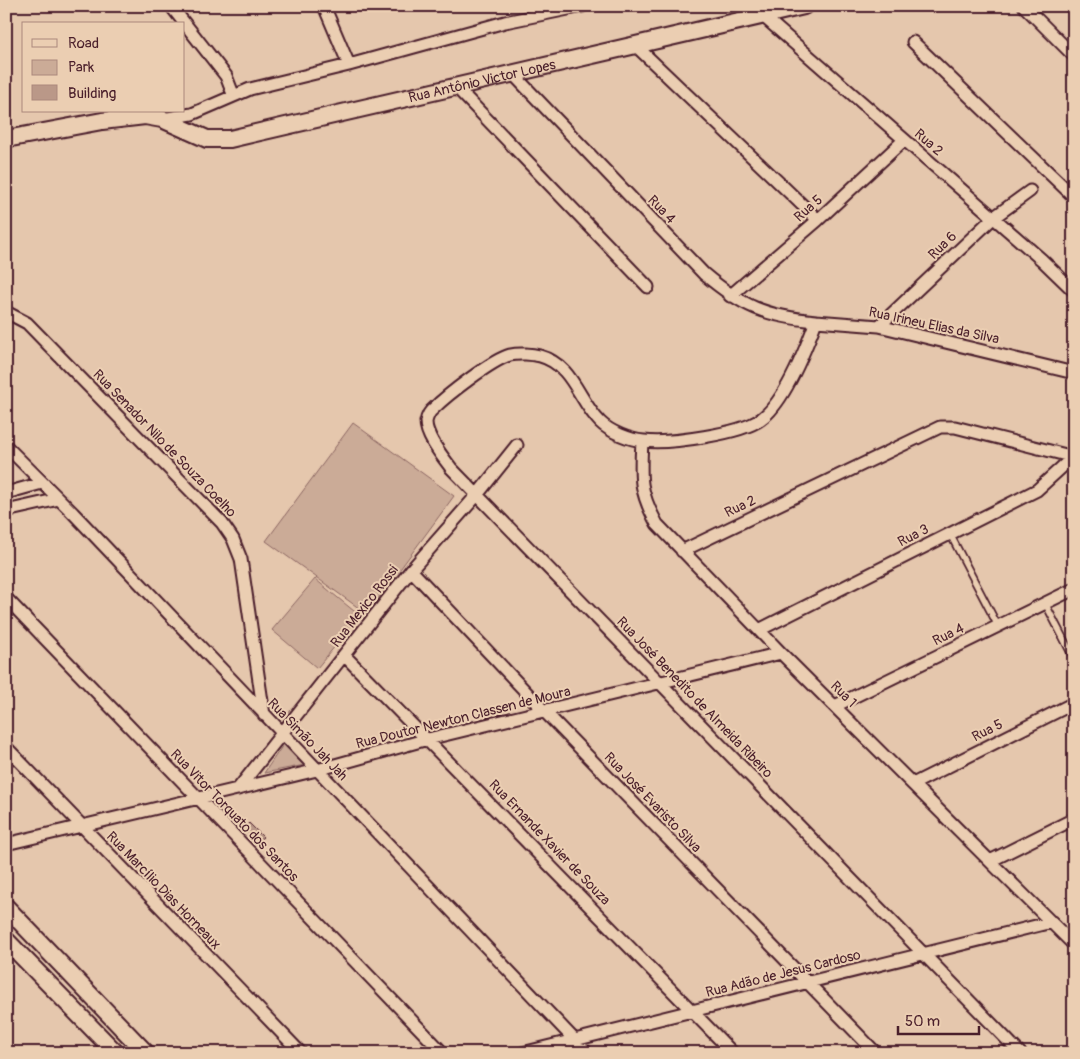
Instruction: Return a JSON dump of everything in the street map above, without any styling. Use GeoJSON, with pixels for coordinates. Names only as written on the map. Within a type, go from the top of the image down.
{"type":"FeatureCollection","features":[{"type":"Feature","properties":{"kind":"main road","name":"Rua Antônio Victor Lopes"},"geometry":{"type":"LineString","coordinates":[[162,119],[207,139],[230,139],[456,86],[514,75],[804,6]]}},
{"type":"Feature","properties":{"kind":"main road"},"geometry":{"type":"LineString","coordinates":[[6,139],[129,117],[162,119]]}},
{"type":"Feature","properties":{"kind":"main road"},"geometry":{"type":"LineString","coordinates":[[6,907],[146,1053]]}},
{"type":"Feature","properties":{"kind":"main road"},"geometry":{"type":"LineString","coordinates":[[6,940],[116,1053]]}},
{"type":"Feature","properties":{"kind":"street"},"geometry":{"type":"LineString","coordinates":[[171,6],[184,22]]}},
{"type":"Feature","properties":{"kind":"street"},"geometry":{"type":"LineString","coordinates":[[324,6],[349,65]]}},
{"type":"Feature","properties":{"kind":"street"},"geometry":{"type":"LineString","coordinates":[[162,119],[205,109],[233,94],[349,65],[505,22],[583,6]]}},
{"type":"Feature","properties":{"kind":"street"},"geometry":{"type":"LineString","coordinates":[[1024,6],[1074,56]]}},
{"type":"Feature","properties":{"kind":"street","name":"Rua 2"},"geometry":{"type":"LineString","coordinates":[[763,16],[1042,260],[1074,291]]}},
{"type":"Feature","properties":{"kind":"street"},"geometry":{"type":"LineString","coordinates":[[185,24],[226,76],[233,94]]}},
{"type":"Feature","properties":{"kind":"street"},"geometry":{"type":"LineString","coordinates":[[913,42],[1071,194],[1074,190]]}},
{"type":"Feature","properties":{"kind":"street"},"geometry":{"type":"LineString","coordinates":[[636,46],[818,220]]}},
{"type":"Feature","properties":{"kind":"street","name":"Rua 4"},"geometry":{"type":"LineString","coordinates":[[514,75],[704,274],[730,296],[757,309],[785,318],[816,321]]}},
{"type":"Feature","properties":{"kind":"street"},"geometry":{"type":"LineString","coordinates":[[456,86],[648,287]]}},
{"type":"Feature","properties":{"kind":"street","name":"Rua 5"},"geometry":{"type":"LineString","coordinates":[[730,296],[818,220],[904,140]]}},
{"type":"Feature","properties":{"kind":"street","name":"Rua 6"},"geometry":{"type":"LineString","coordinates":[[879,326],[993,218],[1030,191]]}},
{"type":"Feature","properties":{"kind":"street","name":"Rua Senador Nilo de Souza Coelho"},"geometry":{"type":"LineString","coordinates":[[6,312],[27,323],[222,523],[233,539],[242,559],[264,715]]}},
{"type":"Feature","properties":{"kind":"street"},"geometry":{"type":"LineString","coordinates":[[642,441],[662,442],[720,433],[745,428],[762,418],[777,400],[799,362],[816,321]]}},
{"type":"Feature","properties":{"kind":"street","name":"Rua Irineu Elias da Silva"},"geometry":{"type":"LineString","coordinates":[[816,321],[879,326],[1074,373]]}},
{"type":"Feature","properties":{"kind":"street","name":"Rua José Benedito de Almeida Ribeiro"},"geometry":{"type":"LineString","coordinates":[[642,441],[615,432],[600,422],[586,404],[565,370],[542,356],[511,355],[496,362],[433,409],[426,422],[428,430],[443,457],[478,495],[924,952],[1020,1053]]}},
{"type":"Feature","properties":{"kind":"street","name":"Rua 2"},"geometry":{"type":"LineString","coordinates":[[682,551],[933,429],[948,426],[1073,457]]}},
{"type":"Feature","properties":{"kind":"street","name":"Rua 1"},"geometry":{"type":"LineString","coordinates":[[642,441],[640,478],[644,502],[657,524],[780,653],[1072,941]]}},
{"type":"Feature","properties":{"kind":"street","name":"Rua Mexico Rossi"},"geometry":{"type":"LineString","coordinates":[[238,789],[281,732],[411,570],[478,495],[517,445]]}},
{"type":"Feature","properties":{"kind":"street","name":"Rua Simão Jah Jah"},"geometry":{"type":"LineString","coordinates":[[6,446],[59,499],[587,1053]]}},
{"type":"Feature","properties":{"kind":"street","name":"Rua 3"},"geometry":{"type":"LineString","coordinates":[[760,630],[1037,490],[1073,457]]}},
{"type":"Feature","properties":{"kind":"street"},"geometry":{"type":"LineString","coordinates":[[6,493],[42,483]]}},
{"type":"Feature","properties":{"kind":"street"},"geometry":{"type":"LineString","coordinates":[[6,511],[59,499]]}},
{"type":"Feature","properties":{"kind":"street","name":"Rua José Evaristo Silva"},"geometry":{"type":"LineString","coordinates":[[411,570],[544,711],[876,1053]]}},
{"type":"Feature","properties":{"kind":"street","name":"Rua 4"},"geometry":{"type":"LineString","coordinates":[[835,706],[1074,589]]}},
{"type":"Feature","properties":{"kind":"street","name":"Rua Vitor Torquato dos Santos"},"geometry":{"type":"LineString","coordinates":[[6,598],[443,1053]]}},
{"type":"Feature","properties":{"kind":"street","name":"Rua Doutor Newton Classen de Moura"},"geometry":{"type":"LineString","coordinates":[[6,844],[317,770],[428,739],[780,653]]}},
{"type":"Feature","properties":{"kind":"street","name":"Rua Ernande Xavier de Souza"},"geometry":{"type":"LineString","coordinates":[[344,655],[733,1053]]}},
{"type":"Feature","properties":{"kind":"street","name":"Rua 5"},"geometry":{"type":"LineString","coordinates":[[913,784],[1074,703]]}},
{"type":"Feature","properties":{"kind":"street","name":"Rua Marcílio Dias Horneaux"},"geometry":{"type":"LineString","coordinates":[[6,747],[301,1053]]}},
{"type":"Feature","properties":{"kind":"street"},"geometry":{"type":"LineString","coordinates":[[990,861],[1074,819]]}},
{"type":"Feature","properties":{"kind":"street","name":"Rua Adão de Jesus Cardoso"},"geometry":{"type":"LineString","coordinates":[[522,1053],[810,984],[924,952],[1052,922]]}},
{"type":"Feature","properties":{"kind":"lane"},"geometry":{"type":"LineString","coordinates":[[950,534],[998,626]]}},
{"type":"Feature","properties":{"kind":"lane"},"geometry":{"type":"LineString","coordinates":[[1045,603],[1074,659]]}},
{"type":"Feature","properties":{"kind":"green space"},"geometry":{"type":"Polygon","coordinates":[[[353,423],[454,496],[367,614],[266,541],[353,423]]]}},
{"type":"Feature","properties":{"kind":"green space"},"geometry":{"type":"Polygon","coordinates":[[[315,579],[360,616],[317,668],[272,630],[315,579]]]}},
{"type":"Feature","properties":{"kind":"green space"},"geometry":{"type":"Polygon","coordinates":[[[285,742],[305,765],[264,773],[285,742]]]}},
{"type":"Feature","properties":{"kind":"building"},"geometry":{"type":"Polygon","coordinates":[[[249,823],[263,837],[257,842],[243,829],[249,823]]]}}]}
